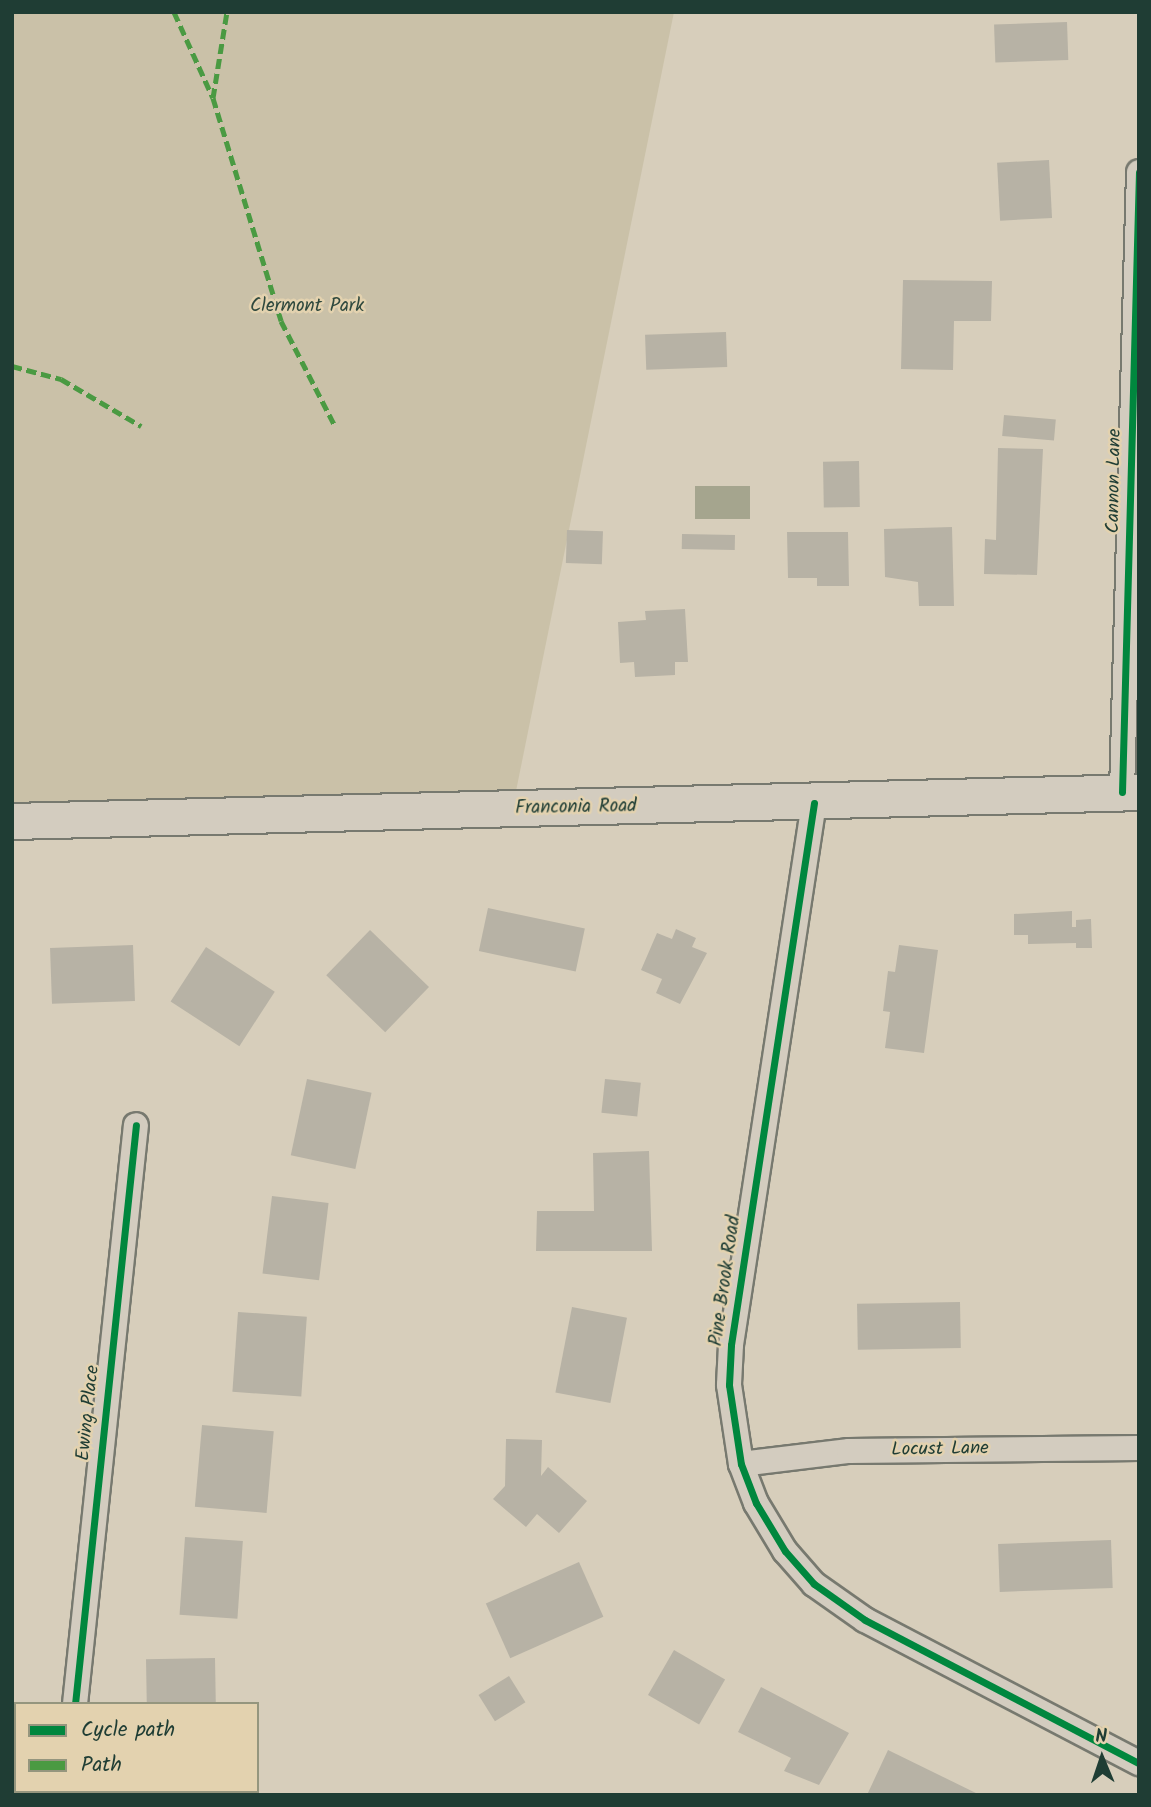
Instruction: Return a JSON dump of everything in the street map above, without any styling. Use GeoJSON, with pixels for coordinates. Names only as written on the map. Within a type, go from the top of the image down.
{"type":"FeatureCollection","features":[{"type":"Feature","properties":{"kind":"main road","name":"Franconia Road"},"geometry":{"type":"LineString","coordinates":[[12,821],[814,803],[1131,792]]}},
{"type":"Feature","properties":{"kind":"street","name":"Cannon Lane"},"geometry":{"type":"LineString","coordinates":[[1131,792],[1139,172]]}},
{"type":"Feature","properties":{"kind":"street","name":"Pine Brook Road"},"geometry":{"type":"LineString","coordinates":[[814,803],[732,1345],[729,1385],[741,1464],[756,1503],[785,1551],[814,1584],[865,1620],[1139,1763]]}},
{"type":"Feature","properties":{"kind":"street","name":"Ewing Place"},"geometry":{"type":"LineString","coordinates":[[75,1702],[136,1125]]}},
{"type":"Feature","properties":{"kind":"street","name":"Locust Lane"},"geometry":{"type":"LineString","coordinates":[[741,1464],[849,1451],[1139,1448]]}},
{"type":"Feature","properties":{"kind":"green space","name":"Clermont Park"},"geometry":{"type":"Polygon","coordinates":[[[12,12],[674,12],[516,791],[12,806],[12,12]]]}},
{"type":"Feature","properties":{"kind":"shaded area"},"geometry":{"type":"Polygon","coordinates":[[[695,486],[750,486],[750,519],[695,519],[695,486]]]}},
{"type":"Feature","properties":{"kind":"building"},"geometry":{"type":"Polygon","coordinates":[[[1067,22],[1068,60],[995,63],[994,25],[1067,22]]]}},
{"type":"Feature","properties":{"kind":"building"},"geometry":{"type":"Polygon","coordinates":[[[1049,160],[1052,218],[1000,221],[997,163],[1049,160]]]}},
{"type":"Feature","properties":{"kind":"building"},"geometry":{"type":"Polygon","coordinates":[[[903,280],[992,281],[991,321],[954,321],[953,370],[901,369],[903,280]]]}},
{"type":"Feature","properties":{"kind":"building"},"geometry":{"type":"Polygon","coordinates":[[[726,332],[727,367],[646,370],[645,335],[726,332]]]}},
{"type":"Feature","properties":{"kind":"building"},"geometry":{"type":"Polygon","coordinates":[[[1004,415],[1056,420],[1054,440],[1002,436],[1004,415]]]}},
{"type":"Feature","properties":{"kind":"building"},"geometry":{"type":"Polygon","coordinates":[[[998,448],[1043,449],[1037,575],[984,574],[985,539],[996,540],[998,448]]]}},
{"type":"Feature","properties":{"kind":"building"},"geometry":{"type":"Polygon","coordinates":[[[859,461],[860,507],[824,508],[823,462],[859,461]]]}},
{"type":"Feature","properties":{"kind":"building"},"geometry":{"type":"Polygon","coordinates":[[[952,527],[954,606],[919,606],[918,582],[885,577],[884,529],[952,527]]]}},
{"type":"Feature","properties":{"kind":"building"},"geometry":{"type":"Polygon","coordinates":[[[567,530],[603,531],[602,564],[566,563],[567,530]]]}},
{"type":"Feature","properties":{"kind":"building"},"geometry":{"type":"Polygon","coordinates":[[[787,532],[848,532],[849,586],[817,586],[817,578],[788,578],[787,532]]]}},
{"type":"Feature","properties":{"kind":"building"},"geometry":{"type":"Polygon","coordinates":[[[682,534],[735,535],[735,550],[682,549],[682,534]]]}},
{"type":"Feature","properties":{"kind":"building"},"geometry":{"type":"Polygon","coordinates":[[[685,609],[688,662],[675,662],[675,675],[635,677],[634,662],[620,663],[618,622],[646,620],[645,611],[685,609]]]}},
{"type":"Feature","properties":{"kind":"building"},"geometry":{"type":"Polygon","coordinates":[[[488,908],[585,929],[576,972],[479,951],[488,908]]]}},
{"type":"Feature","properties":{"kind":"building"},"geometry":{"type":"Polygon","coordinates":[[[1072,911],[1072,927],[1076,927],[1076,920],[1091,919],[1092,948],[1076,948],[1076,943],[1028,944],[1028,935],[1014,935],[1014,914],[1072,911]]]}},
{"type":"Feature","properties":{"kind":"building"},"geometry":{"type":"Polygon","coordinates":[[[676,929],[696,938],[692,947],[707,953],[680,1004],[656,993],[662,979],[641,970],[657,933],[672,939],[676,929]]]}},
{"type":"Feature","properties":{"kind":"building"},"geometry":{"type":"Polygon","coordinates":[[[370,930],[429,987],[385,1032],[326,975],[370,930]]]}},
{"type":"Feature","properties":{"kind":"building"},"geometry":{"type":"Polygon","coordinates":[[[133,945],[135,1001],[52,1004],[50,948],[133,945]]]}},
{"type":"Feature","properties":{"kind":"building"},"geometry":{"type":"Polygon","coordinates":[[[899,945],[938,950],[924,1053],[885,1048],[890,1012],[883,1011],[888,971],[895,972],[899,945]]]}},
{"type":"Feature","properties":{"kind":"building"},"geometry":{"type":"Polygon","coordinates":[[[206,947],[275,992],[239,1046],[171,1002],[206,947]]]}},
{"type":"Feature","properties":{"kind":"building"},"geometry":{"type":"Polygon","coordinates":[[[307,1079],[372,1093],[355,1169],[291,1155],[307,1079]]]}},
{"type":"Feature","properties":{"kind":"building"},"geometry":{"type":"Polygon","coordinates":[[[605,1079],[641,1083],[637,1117],[601,1113],[605,1079]]]}},
{"type":"Feature","properties":{"kind":"building"},"geometry":{"type":"Polygon","coordinates":[[[649,1151],[652,1251],[536,1251],[537,1211],[594,1211],[593,1153],[649,1151]]]}},
{"type":"Feature","properties":{"kind":"building"},"geometry":{"type":"Polygon","coordinates":[[[272,1196],[329,1203],[319,1280],[262,1273],[272,1196]]]}},
{"type":"Feature","properties":{"kind":"building"},"geometry":{"type":"Polygon","coordinates":[[[960,1302],[961,1348],[858,1350],[857,1304],[960,1302]]]}},
{"type":"Feature","properties":{"kind":"building"},"geometry":{"type":"Polygon","coordinates":[[[572,1307],[627,1318],[610,1403],[555,1392],[572,1307]]]}},
{"type":"Feature","properties":{"kind":"building"},"geometry":{"type":"Polygon","coordinates":[[[238,1312],[307,1317],[301,1397],[232,1392],[238,1312]]]}},
{"type":"Feature","properties":{"kind":"building"},"geometry":{"type":"Polygon","coordinates":[[[202,1425],[274,1431],[267,1513],[195,1507],[202,1425]]]}},
{"type":"Feature","properties":{"kind":"building"},"geometry":{"type":"Polygon","coordinates":[[[506,1439],[542,1440],[541,1476],[548,1467],[587,1501],[559,1533],[537,1514],[526,1527],[493,1499],[505,1486],[506,1439]]]}},
{"type":"Feature","properties":{"kind":"building"},"geometry":{"type":"Polygon","coordinates":[[[185,1537],[243,1541],[237,1619],[180,1615],[185,1537]]]}},
{"type":"Feature","properties":{"kind":"building"},"geometry":{"type":"Polygon","coordinates":[[[1111,1540],[1113,1588],[1000,1592],[998,1544],[1111,1540]]]}},
{"type":"Feature","properties":{"kind":"building"},"geometry":{"type":"Polygon","coordinates":[[[579,1562],[603,1617],[510,1658],[486,1603],[579,1562]]]}},
{"type":"Feature","properties":{"kind":"building"},"geometry":{"type":"Polygon","coordinates":[[[674,1650],[725,1680],[699,1725],[648,1695],[674,1650]]]}},
{"type":"Feature","properties":{"kind":"building"},"geometry":{"type":"Polygon","coordinates":[[[215,1658],[216,1702],[147,1702],[146,1659],[215,1658]]]}},
{"type":"Feature","properties":{"kind":"building"},"geometry":{"type":"Polygon","coordinates":[[[509,1676],[525,1702],[495,1721],[478,1695],[509,1676]]]}},
{"type":"Feature","properties":{"kind":"building"},"geometry":{"type":"Polygon","coordinates":[[[761,1687],[849,1733],[819,1785],[784,1771],[791,1758],[738,1732],[761,1687]]]}},
{"type":"Feature","properties":{"kind":"building"},"geometry":{"type":"Polygon","coordinates":[[[888,1750],[980,1795],[867,1795],[888,1750]]]}},
{"type":"Feature","properties":{"kind":"marked path"},"geometry":{"type":"LineString","coordinates":[[174,12],[213,98],[281,321],[335,426]]}},
{"type":"Feature","properties":{"kind":"marked path"},"geometry":{"type":"LineString","coordinates":[[213,98],[227,12]]}},
{"type":"Feature","properties":{"kind":"marked path"},"geometry":{"type":"LineString","coordinates":[[12,366],[61,379],[141,426]]}},
{"type":"Feature","properties":{"kind":"cycle path"},"geometry":{"type":"LineString","coordinates":[[1122,792],[1139,172]]}},
{"type":"Feature","properties":{"kind":"cycle path"},"geometry":{"type":"LineString","coordinates":[[814,803],[731,1345],[729,1385],[741,1464],[756,1503],[785,1551],[814,1584],[865,1620],[1139,1763]]}},
{"type":"Feature","properties":{"kind":"cycle path"},"geometry":{"type":"LineString","coordinates":[[75,1702],[136,1125]]}}]}
